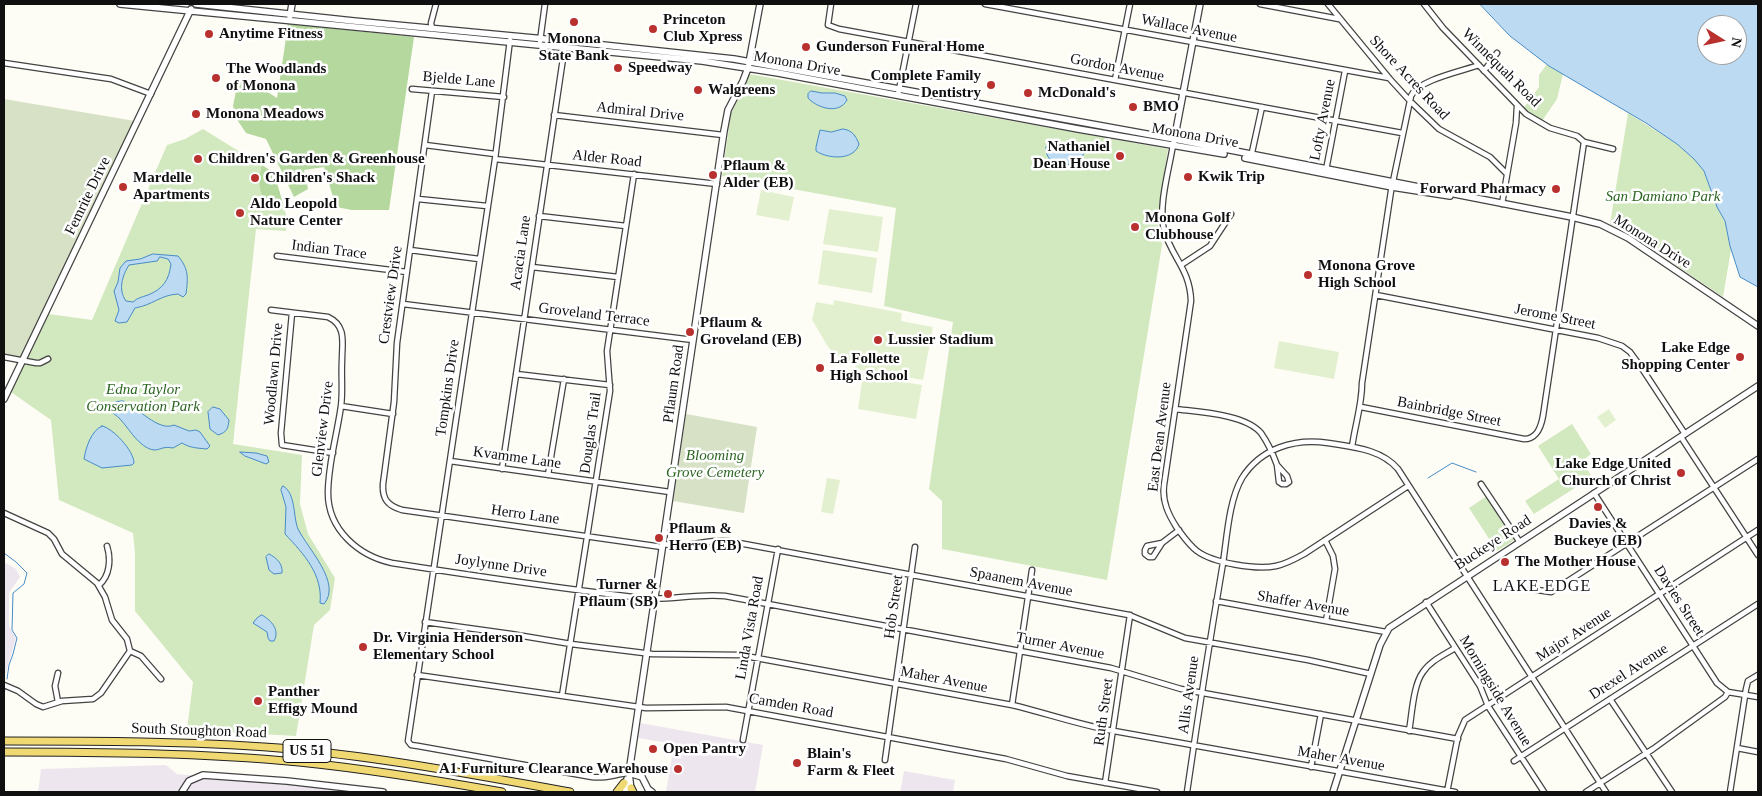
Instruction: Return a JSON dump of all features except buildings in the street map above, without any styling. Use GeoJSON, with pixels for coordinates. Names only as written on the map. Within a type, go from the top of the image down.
{"type":"FeatureCollection","features":[{"type":"Feature","properties":{"kind":"main road","name":"South Stoughton Road"},"geometry":{"type":"LineString","coordinates":[[4,741],[152,742],[287,749],[404,763],[570,792]]}},
{"type":"Feature","properties":{"kind":"main road","name":"South Stoughton Road"},"geometry":{"type":"LineString","coordinates":[[4,752],[198,755],[290,762],[386,772],[502,792]]}},
{"type":"Feature","properties":{"kind":"main road"},"geometry":{"type":"LineString","coordinates":[[617,792],[624,783]]}},
{"type":"Feature","properties":{"kind":"street","name":"Monona Drive"},"geometry":{"type":"LineString","coordinates":[[120,4],[193,6],[290,18],[432,30],[540,42],[566,41],[715,56],[748,65]]}},
{"type":"Feature","properties":{"kind":"street"},"geometry":{"type":"LineString","coordinates":[[290,18],[292,4]]}},
{"type":"Feature","properties":{"kind":"street"},"geometry":{"type":"LineString","coordinates":[[432,30],[436,4]]}},
{"type":"Feature","properties":{"kind":"street"},"geometry":{"type":"LineString","coordinates":[[540,42],[546,4]]}},
{"type":"Feature","properties":{"kind":"street","name":"Pflaum Road"},"geometry":{"type":"LineString","coordinates":[[630,791],[629,773],[728,110],[743,81],[748,65],[760,4]]}},
{"type":"Feature","properties":{"kind":"street","name":"Gordon Avenue"},"geometry":{"type":"LineString","coordinates":[[831,4],[828,25],[839,28],[1402,133]]}},
{"type":"Feature","properties":{"kind":"street"},"geometry":{"type":"LineString","coordinates":[[899,92],[916,4]]}},
{"type":"Feature","properties":{"kind":"street","name":"Wallace Avenue"},"geometry":{"type":"LineString","coordinates":[[985,4],[1389,78]]}},
{"type":"Feature","properties":{"kind":"street"},"geometry":{"type":"LineString","coordinates":[[1115,80],[1130,4]]}},
{"type":"Feature","properties":{"kind":"street"},"geometry":{"type":"LineString","coordinates":[[1174,142],[1200,4]]}},
{"type":"Feature","properties":{"kind":"street"},"geometry":{"type":"LineString","coordinates":[[1260,4],[1339,18]]}},
{"type":"Feature","properties":{"kind":"street","name":"Shore Acres Road"},"geometry":{"type":"LineString","coordinates":[[1328,4],[1389,78],[1439,129],[1490,157],[1507,174]]}},
{"type":"Feature","properties":{"kind":"street","name":"Winnequah Road"},"geometry":{"type":"LineString","coordinates":[[1424,4],[1443,28],[1527,115],[1550,128],[1577,136],[1584,142],[1614,149]]}},
{"type":"Feature","properties":{"kind":"street","name":"Femrite Drive"},"geometry":{"type":"LineString","coordinates":[[4,399],[193,6]]}},
{"type":"Feature","properties":{"kind":"street","name":"Tompkins Drive"},"geometry":{"type":"LineString","coordinates":[[510,39],[504,97],[407,737],[409,743],[423,747],[601,778],[629,773]]}},
{"type":"Feature","properties":{"kind":"street","name":"Acacia Lane"},"geometry":{"type":"LineString","coordinates":[[502,469],[566,41]]}},
{"type":"Feature","properties":{"kind":"street","name":"Monona Drive"},"geometry":{"type":"LineString","coordinates":[[540,42],[564,48],[748,65],[994,107],[1393,184],[1440,195],[1462,196],[1572,217],[1600,224],[1628,238],[1758,326]]}},
{"type":"Feature","properties":{"kind":"street"},"geometry":{"type":"LineString","coordinates":[[1484,71],[1496,54]]}},
{"type":"Feature","properties":{"kind":"street"},"geometry":{"type":"LineString","coordinates":[[4,63],[111,79],[151,94]]}},
{"type":"Feature","properties":{"kind":"street"},"geometry":{"type":"LineString","coordinates":[[1352,447],[1357,417],[1361,407],[1362,389],[1393,184],[1402,133],[1412,93],[1418,87],[1479,65]]}},
{"type":"Feature","properties":{"kind":"street","name":"Lofty Avenue"},"geometry":{"type":"LineString","coordinates":[[1326,172],[1345,71]]}},
{"type":"Feature","properties":{"kind":"street","name":"Bjelde Lane"},"geometry":{"type":"LineString","coordinates":[[412,89],[504,97]]}},
{"type":"Feature","properties":{"kind":"street","name":"Crestview Drive"},"geometry":{"type":"LineString","coordinates":[[386,502],[382,491],[393,414],[395,358],[432,91]]}},
{"type":"Feature","properties":{"kind":"street"},"geometry":{"type":"LineString","coordinates":[[1502,204],[1517,106]]}},
{"type":"Feature","properties":{"kind":"street"},"geometry":{"type":"LineString","coordinates":[[1251,157],[1262,107]]}},
{"type":"Feature","properties":{"kind":"street","name":"Admiral Drive"},"geometry":{"type":"LineString","coordinates":[[554,115],[724,135]]}},
{"type":"Feature","properties":{"kind":"street"},"geometry":{"type":"LineString","coordinates":[[1516,120],[1527,115]]}},
{"type":"Feature","properties":{"kind":"street","name":"East Dean Avenue"},"geometry":{"type":"LineString","coordinates":[[1174,142],[1164,202],[1163,223],[1168,240],[1190,285],[1191,301],[1163,494],[1168,513],[1179,530],[1196,551],[1203,555],[1223,562],[1260,567],[1276,566],[1290,561],[1325,540],[1408,486]]}},
{"type":"Feature","properties":{"kind":"street"},"geometry":{"type":"LineString","coordinates":[[1557,330],[1584,142]]}},
{"type":"Feature","properties":{"kind":"street","name":"Alder Road"},"geometry":{"type":"LineString","coordinates":[[425,146],[547,164],[717,184]]}},
{"type":"Feature","properties":{"kind":"street","name":"Douglas Trail"},"geometry":{"type":"LineString","coordinates":[[562,696],[610,385],[607,351],[634,174]]}},
{"type":"Feature","properties":{"kind":"street"},"geometry":{"type":"LineString","coordinates":[[418,199],[487,206]]}},
{"type":"Feature","properties":{"kind":"street"},"geometry":{"type":"LineString","coordinates":[[1181,264],[1202,253],[1212,244],[1232,214]]}},
{"type":"Feature","properties":{"kind":"street"},"geometry":{"type":"LineString","coordinates":[[539,216],[626,226]]}},
{"type":"Feature","properties":{"kind":"street"},"geometry":{"type":"LineString","coordinates":[[410,250],[479,259]]}},
{"type":"Feature","properties":{"kind":"street","name":"Indian Trace"},"geometry":{"type":"LineString","coordinates":[[277,256],[407,272]]}},
{"type":"Feature","properties":{"kind":"street"},"geometry":{"type":"LineString","coordinates":[[532,267],[618,277]]}},
{"type":"Feature","properties":{"kind":"street","name":"Jerome Street"},"geometry":{"type":"LineString","coordinates":[[1376,295],[1608,340],[1624,348],[1636,360],[1714,488],[1758,555]]}},
{"type":"Feature","properties":{"kind":"street","name":"Groveland Terrace"},"geometry":{"type":"LineString","coordinates":[[403,304],[694,340]]}},
{"type":"Feature","properties":{"kind":"street","name":"Glenview Drive"},"geometry":{"type":"LineString","coordinates":[[271,310],[328,317],[336,321],[340,327],[343,340],[340,406],[328,493],[330,507],[336,523],[350,542]]}},
{"type":"Feature","properties":{"kind":"street","name":"Woodlawn Drive"},"geometry":{"type":"LineString","coordinates":[[292,313],[281,438],[282,445],[333,453]]}},
{"type":"Feature","properties":{"kind":"street","name":"Bainbridge Street"},"geometry":{"type":"LineString","coordinates":[[1361,407],[1514,438],[1524,439],[1533,437],[1541,426],[1544,416],[1557,330]]}},
{"type":"Feature","properties":{"kind":"street"},"geometry":{"type":"LineString","coordinates":[[4,357],[40,363],[48,359]]}},
{"type":"Feature","properties":{"kind":"street"},"geometry":{"type":"LineString","coordinates":[[516,374],[610,385]]}},
{"type":"Feature","properties":{"kind":"street"},"geometry":{"type":"LineString","coordinates":[[548,475],[564,379]]}},
{"type":"Feature","properties":{"kind":"street","name":"Buckeye Road"},"geometry":{"type":"LineString","coordinates":[[1386,632],[1390,626],[1426,602],[1758,386]]}},
{"type":"Feature","properties":{"kind":"street"},"geometry":{"type":"LineString","coordinates":[[340,406],[393,414]]}},
{"type":"Feature","properties":{"kind":"street"},"geometry":{"type":"LineString","coordinates":[[1175,409],[1225,417],[1249,424],[1261,434],[1277,465]]}},
{"type":"Feature","properties":{"kind":"street"},"geometry":{"type":"LineString","coordinates":[[1271,451],[1286,444],[1304,441],[1322,442],[1352,447],[1385,457],[1398,469],[1606,792]]}},
{"type":"Feature","properties":{"kind":"street","name":"Allis Avenue"},"geometry":{"type":"LineString","coordinates":[[1188,792],[1216,601],[1233,505],[1241,481],[1256,462],[1271,451]]}},
{"type":"Feature","properties":{"kind":"street"},"geometry":{"type":"LineString","coordinates":[[1531,589],[1550,592],[1758,459]]}},
{"type":"Feature","properties":{"kind":"street","name":"Kvamme Lane"},"geometry":{"type":"LineString","coordinates":[[450,461],[670,492]]}},
{"type":"Feature","properties":{"kind":"street"},"geometry":{"type":"LineString","coordinates":[[1482,484],[1519,541]]}},
{"type":"Feature","properties":{"kind":"street","name":"Davies Street"},"geometry":{"type":"LineString","coordinates":[[1594,493],[1717,683],[1730,693]]}},
{"type":"Feature","properties":{"kind":"street","name":"Herro Lane"},"geometry":{"type":"LineString","coordinates":[[386,502],[402,510],[663,546]]}},
{"type":"Feature","properties":{"kind":"street"},"geometry":{"type":"LineString","coordinates":[[4,513],[48,533],[54,539],[62,554],[99,585],[112,620],[127,639],[130,651]]}},
{"type":"Feature","properties":{"kind":"street"},"geometry":{"type":"LineString","coordinates":[[1162,543],[1179,530]]}},
{"type":"Feature","properties":{"kind":"street","name":"Major Avenue"},"geometry":{"type":"LineString","coordinates":[[1447,792],[1463,723],[1758,530]]}},
{"type":"Feature","properties":{"kind":"street","name":"Spaanem Avenue"},"geometry":{"type":"LineString","coordinates":[[663,546],[688,546],[722,540],[778,549],[1130,615],[1185,638],[1371,674]]}},
{"type":"Feature","properties":{"kind":"street"},"geometry":{"type":"LineString","coordinates":[[1325,540],[1334,556],[1335,569],[1326,621]]}},
{"type":"Feature","properties":{"kind":"street","name":"Joylynne Drive"},"geometry":{"type":"LineString","coordinates":[[350,542],[378,560],[432,569],[655,598]]}},
{"type":"Feature","properties":{"kind":"street"},"geometry":{"type":"LineString","coordinates":[[99,585],[107,575],[109,555],[107,546]]}},
{"type":"Feature","properties":{"kind":"street","name":"Hob Street"},"geometry":{"type":"LineString","coordinates":[[885,760],[915,547]]}},
{"type":"Feature","properties":{"kind":"street","name":"Linda Vista Road"},"geometry":{"type":"LineString","coordinates":[[743,740],[778,549]]}},
{"type":"Feature","properties":{"kind":"street"},"geometry":{"type":"LineString","coordinates":[[1012,705],[1032,570]]}},
{"type":"Feature","properties":{"kind":"street","name":"Turner Avenue"},"geometry":{"type":"LineString","coordinates":[[655,598],[709,594],[1020,651],[1122,671],[1166,685],[1458,739]]}},
{"type":"Feature","properties":{"kind":"street","name":"Shaffer Avenue"},"geometry":{"type":"LineString","coordinates":[[1216,601],[1386,632]]}},
{"type":"Feature","properties":{"kind":"street","name":"Morningside Avenue"},"geometry":{"type":"LineString","coordinates":[[1426,602],[1480,686],[1488,706],[1544,792]]}},
{"type":"Feature","properties":{"kind":"street","name":"Drexel Avenue"},"geometry":{"type":"LineString","coordinates":[[1514,761],[1758,604]]}},
{"type":"Feature","properties":{"kind":"street","name":"Ruth Street"},"geometry":{"type":"LineString","coordinates":[[1105,783],[1130,615]]}},
{"type":"Feature","properties":{"kind":"street","name":"Maher Avenue"},"geometry":{"type":"LineString","coordinates":[[425,622],[571,644],[647,653],[726,654],[758,658],[1012,705],[1082,725],[1455,792]]}},
{"type":"Feature","properties":{"kind":"street"},"geometry":{"type":"LineString","coordinates":[[1333,792],[1386,632]]}},
{"type":"Feature","properties":{"kind":"street"},"geometry":{"type":"LineString","coordinates":[[1409,731],[1417,687],[1422,672],[1434,661],[1455,648]]}},
{"type":"Feature","properties":{"kind":"street"},"geometry":{"type":"LineString","coordinates":[[4,685],[12,688],[39,706],[96,698],[130,651]]}},
{"type":"Feature","properties":{"kind":"street"},"geometry":{"type":"LineString","coordinates":[[130,651],[142,656],[162,679]]}},
{"type":"Feature","properties":{"kind":"street"},"geometry":{"type":"LineString","coordinates":[[58,672],[55,686],[58,702]]}},
{"type":"Feature","properties":{"kind":"street","name":"Camden Road"},"geometry":{"type":"LineString","coordinates":[[416,675],[639,707],[721,707],[748,711],[1018,761],[1067,776],[1157,792]]}},
{"type":"Feature","properties":{"kind":"street"},"geometry":{"type":"LineString","coordinates":[[1730,792],[1748,682],[1758,675]]}},
{"type":"Feature","properties":{"kind":"street"},"geometry":{"type":"LineString","coordinates":[[1586,792],[1646,754],[1730,693],[1758,697]]}},
{"type":"Feature","properties":{"kind":"street"},"geometry":{"type":"LineString","coordinates":[[1610,699],[1672,792]]}},
{"type":"Feature","properties":{"kind":"street"},"geometry":{"type":"LineString","coordinates":[[1312,767],[1321,714]]}},
{"type":"Feature","properties":{"kind":"street"},"geometry":{"type":"LineString","coordinates":[[1737,748],[1758,752]]}},
{"type":"Feature","properties":{"kind":"street"},"geometry":{"type":"LineString","coordinates":[[629,773],[642,777],[648,789],[652,792]]}},
{"type":"Feature","properties":{"kind":"street","name":"Pflaum Road"},"geometry":{"type":"LineString","coordinates":[[621,792],[629,773]]}},
{"type":"Feature","properties":{"kind":"street"},"geometry":{"type":"LineString","coordinates":[[182,792],[191,779],[203,775],[287,781],[383,792]]}},
{"type":"Feature","properties":{"kind":"shaded area"},"geometry":{"type":"Polygon","coordinates":[[[4,562],[16,569],[20,577],[9,593],[9,626],[16,638],[4,679],[4,562]]]}},
{"type":"Feature","properties":{"kind":"shaded area"},"geometry":{"type":"Polygon","coordinates":[[[640,723],[763,745],[755,792],[666,792],[674,744],[638,738],[640,723]]]}},
{"type":"Feature","properties":{"kind":"shaded area"},"geometry":{"type":"Polygon","coordinates":[[[166,765],[177,774],[383,792],[38,792],[41,769],[166,765]]]}},
{"type":"Feature","properties":{"kind":"shaded area"},"geometry":{"type":"Polygon","coordinates":[[[904,771],[955,780],[953,792],[900,792],[904,771]]]}},
{"type":"Feature","properties":{"kind":"green space"},"geometry":{"type":"Polygon","coordinates":[[[288,24],[414,37],[389,210],[352,210],[336,207],[324,167],[304,170],[308,189],[294,197],[266,139],[246,133],[236,118],[233,106],[237,86],[244,77],[277,98],[286,38],[284,34],[288,24]]]}},
{"type":"Feature","properties":{"kind":"green space"},"geometry":{"type":"Polygon","coordinates":[[[1547,64],[1563,74],[1557,99],[1542,121],[1523,109],[1539,87],[1539,75],[1547,64]]]}},
{"type":"Feature","properties":{"kind":"green space"},"geometry":{"type":"Polygon","coordinates":[[[749,74],[1168,149],[1157,220],[1162,245],[1107,580],[942,549],[942,501],[929,489],[953,322],[884,306],[896,208],[722,176],[731,113],[749,74]]]}},
{"type":"Feature","properties":{"kind":"green space"},"geometry":{"type":"Polygon","coordinates":[[[4,99],[135,121],[22,360],[4,357],[4,99]]]}},
{"type":"Feature","properties":{"kind":"green space","name":"San Damiano Park"},"geometry":{"type":"Polygon","coordinates":[[[1628,113],[1677,144],[1704,171],[1717,207],[1725,222],[1731,250],[1723,297],[1633,236],[1610,224],[1628,113]]]}},
{"type":"Feature","properties":{"kind":"green space","name":"Edna Taylor Conservation Park"},"geometry":{"type":"Polygon","coordinates":[[[203,129],[274,173],[287,218],[286,231],[256,229],[233,444],[302,455],[300,504],[308,534],[335,578],[330,610],[314,625],[296,736],[187,730],[193,682],[135,611],[133,533],[59,500],[51,420],[11,392],[49,314],[92,320],[167,145],[185,139],[203,129]]]}},
{"type":"Feature","properties":{"kind":"green space"},"geometry":{"type":"Polygon","coordinates":[[[262,165],[274,173],[284,207],[269,210],[260,188],[262,165]]]}},
{"type":"Feature","properties":{"kind":"green space"},"geometry":{"type":"Polygon","coordinates":[[[761,190],[794,197],[789,221],[756,215],[761,190]]]}},
{"type":"Feature","properties":{"kind":"green space"},"geometry":{"type":"Polygon","coordinates":[[[829,209],[883,217],[878,252],[823,244],[829,209]]]}},
{"type":"Feature","properties":{"kind":"green space"},"geometry":{"type":"Polygon","coordinates":[[[823,250],[877,258],[872,293],[818,284],[823,250]]]}},
{"type":"Feature","properties":{"kind":"green space","name":"Lussier Stadium"},"geometry":{"type":"Polygon","coordinates":[[[834,300],[902,313],[901,321],[933,327],[923,380],[855,369],[856,363],[846,360],[833,352],[812,320],[816,302],[833,305],[834,300]]]}},
{"type":"Feature","properties":{"kind":"green space"},"geometry":{"type":"Polygon","coordinates":[[[1279,341],[1339,352],[1334,379],[1274,368],[1279,341]]]}},
{"type":"Feature","properties":{"kind":"green space"},"geometry":{"type":"Polygon","coordinates":[[[863,375],[922,385],[916,419],[858,409],[863,375]]]}},
{"type":"Feature","properties":{"kind":"green space"},"geometry":{"type":"Polygon","coordinates":[[[1609,409],[1616,420],[1605,428],[1597,417],[1609,409]]]}},
{"type":"Feature","properties":{"kind":"green space","name":"Blooming Grove Cemetery"},"geometry":{"type":"Polygon","coordinates":[[[686,414],[757,427],[744,513],[673,501],[686,414]]]}},
{"type":"Feature","properties":{"kind":"green space"},"geometry":{"type":"Polygon","coordinates":[[[1572,424],[1591,454],[1582,461],[1592,477],[1534,514],[1525,501],[1559,479],[1538,446],[1572,424]]]}},
{"type":"Feature","properties":{"kind":"green space"},"geometry":{"type":"Polygon","coordinates":[[[827,478],[840,480],[833,514],[821,512],[827,478]]]}},
{"type":"Feature","properties":{"kind":"green space"},"geometry":{"type":"Polygon","coordinates":[[[1487,496],[1514,538],[1513,541],[1497,551],[1469,508],[1487,496]]]}},
{"type":"Feature","properties":{"kind":"water"},"geometry":{"type":"Polygon","coordinates":[[[1480,4],[1758,4],[1758,287],[1740,277],[1730,246],[1725,221],[1717,207],[1704,171],[1694,159],[1677,144],[1646,123],[1549,66],[1510,36],[1480,4]]]}},
{"type":"Feature","properties":{"kind":"water"},"geometry":{"type":"Polygon","coordinates":[[[811,91],[835,93],[845,96],[847,100],[843,105],[834,109],[822,107],[808,98],[808,94],[811,91]]]}},
{"type":"Feature","properties":{"kind":"water"},"geometry":{"type":"Polygon","coordinates":[[[843,129],[849,131],[856,138],[859,144],[856,150],[840,157],[827,156],[816,151],[820,130],[831,132],[843,129]]]}},
{"type":"Feature","properties":{"kind":"water"},"geometry":{"type":"Polygon","coordinates":[[[1052,142],[1082,144],[1084,152],[1081,158],[1068,165],[1052,162],[1047,156],[1046,147],[1052,142]]]}},
{"type":"Feature","properties":{"kind":"water"},"geometry":{"type":"Polygon","coordinates":[[[153,254],[178,256],[187,274],[186,294],[183,297],[178,294],[166,296],[147,305],[135,308],[127,322],[119,323],[115,321],[119,310],[114,291],[118,282],[120,268],[126,261],[140,259],[153,254]],[[160,257],[157,261],[129,265],[122,283],[122,292],[126,301],[133,302],[153,293],[161,287],[167,279],[170,270],[171,264],[168,259],[160,257]]]}},
{"type":"Feature","properties":{"kind":"water"},"geometry":{"type":"Polygon","coordinates":[[[123,401],[161,425],[174,425],[189,431],[196,430],[200,432],[210,446],[207,449],[191,447],[182,443],[173,448],[166,447],[154,450],[144,446],[107,407],[115,402],[123,401]]]}},
{"type":"Feature","properties":{"kind":"water"},"geometry":{"type":"Polygon","coordinates":[[[213,407],[220,409],[229,420],[227,430],[218,435],[210,429],[208,412],[213,407]]]}},
{"type":"Feature","properties":{"kind":"water"},"geometry":{"type":"Polygon","coordinates":[[[102,426],[117,435],[131,452],[134,463],[132,465],[102,468],[84,459],[92,435],[102,426]]]}},
{"type":"Feature","properties":{"kind":"water"},"geometry":{"type":"Polygon","coordinates":[[[240,452],[267,456],[269,462],[266,464],[245,456],[240,452]]]}},
{"type":"Feature","properties":{"kind":"water"},"geometry":{"type":"Polygon","coordinates":[[[283,486],[290,494],[298,529],[322,566],[326,576],[329,586],[328,596],[324,604],[320,603],[318,583],[311,566],[285,534],[286,507],[281,490],[283,486]]]}},
{"type":"Feature","properties":{"kind":"water"},"geometry":{"type":"Polygon","coordinates":[[[269,554],[279,562],[282,567],[282,573],[274,574],[269,570],[266,557],[269,554]]]}},
{"type":"Feature","properties":{"kind":"water"},"geometry":{"type":"Polygon","coordinates":[[[262,615],[274,626],[276,637],[274,641],[270,641],[267,632],[253,623],[262,615]]]}},
{"type":"Feature","properties":{"kind":"waterway"},"geometry":{"type":"LineString","coordinates":[[1428,478],[1452,463],[1476,472]]}},
{"type":"Feature","properties":{"kind":"waterway"},"geometry":{"type":"LineString","coordinates":[[4,553],[27,573],[24,584],[13,593],[12,630],[17,638],[7,679]]}},
{"type":"Feature","properties":{"kind":"waterway"},"geometry":{"type":"LineString","coordinates":[[4,695],[5,689]]}},
{"type":"Feature","properties":{"kind":"place","name":"Monona State Bank"},"geometry":{"type":"Point","coordinates":[574,22]}},
{"type":"Feature","properties":{"kind":"place","name":"Princeton Club Xpress"},"geometry":{"type":"Point","coordinates":[653,29]}},
{"type":"Feature","properties":{"kind":"place","name":"Anytime Fitness"},"geometry":{"type":"Point","coordinates":[209,34]}},
{"type":"Feature","properties":{"kind":"place","name":"Gunderson Funeral Home"},"geometry":{"type":"Point","coordinates":[806,47]}},
{"type":"Feature","properties":{"kind":"place","name":"Speedway"},"geometry":{"type":"Point","coordinates":[618,68]}},
{"type":"Feature","properties":{"kind":"place","name":"The Woodlands of Monona"},"geometry":{"type":"Point","coordinates":[216,78]}},
{"type":"Feature","properties":{"kind":"place","name":"Complete Family Dentistry"},"geometry":{"type":"Point","coordinates":[991,85]}},
{"type":"Feature","properties":{"kind":"place","name":"Walgreens"},"geometry":{"type":"Point","coordinates":[698,90]}},
{"type":"Feature","properties":{"kind":"place","name":"McDonald's"},"geometry":{"type":"Point","coordinates":[1028,93]}},
{"type":"Feature","properties":{"kind":"place","name":"BMO"},"geometry":{"type":"Point","coordinates":[1133,107]}},
{"type":"Feature","properties":{"kind":"place","name":"Monona Meadows"},"geometry":{"type":"Point","coordinates":[196,114]}},
{"type":"Feature","properties":{"kind":"place","name":"Nathaniel Dean House"},"geometry":{"type":"Point","coordinates":[1120,156]}},
{"type":"Feature","properties":{"kind":"place","name":"Children's Garden & Greenhouse"},"geometry":{"type":"Point","coordinates":[198,159]}},
{"type":"Feature","properties":{"kind":"place","name":"Pflaum & Alder (EB)"},"geometry":{"type":"Point","coordinates":[713,175]}},
{"type":"Feature","properties":{"kind":"place","name":"Kwik Trip"},"geometry":{"type":"Point","coordinates":[1188,177]}},
{"type":"Feature","properties":{"kind":"place","name":"Children's Shack"},"geometry":{"type":"Point","coordinates":[255,178]}},
{"type":"Feature","properties":{"kind":"place","name":"Mardelle Apartments"},"geometry":{"type":"Point","coordinates":[123,187]}},
{"type":"Feature","properties":{"kind":"place","name":"Forward Pharmacy"},"geometry":{"type":"Point","coordinates":[1556,189]}},
{"type":"Feature","properties":{"kind":"place","name":"Aldo Leopold Nature Center"},"geometry":{"type":"Point","coordinates":[240,213]}},
{"type":"Feature","properties":{"kind":"place","name":"Monona Golf Clubhouse"},"geometry":{"type":"Point","coordinates":[1135,227]}},
{"type":"Feature","properties":{"kind":"place","name":"Monona Grove High School"},"geometry":{"type":"Point","coordinates":[1308,275]}},
{"type":"Feature","properties":{"kind":"place","name":"Pflaum & Groveland (EB)"},"geometry":{"type":"Point","coordinates":[690,332]}},
{"type":"Feature","properties":{"kind":"place","name":"Lussier Stadium"},"geometry":{"type":"Point","coordinates":[878,340]}},
{"type":"Feature","properties":{"kind":"place","name":"Lake Edge Shopping Center"},"geometry":{"type":"Point","coordinates":[1740,357]}},
{"type":"Feature","properties":{"kind":"place","name":"La Follette High School"},"geometry":{"type":"Point","coordinates":[820,368]}},
{"type":"Feature","properties":{"kind":"place","name":"Lake Edge United Church of Christ"},"geometry":{"type":"Point","coordinates":[1681,473]}},
{"type":"Feature","properties":{"kind":"place","name":"Davies & Buckeye (EB)"},"geometry":{"type":"Point","coordinates":[1598,507]}},
{"type":"Feature","properties":{"kind":"place","name":"Pflaum & Herro (EB)"},"geometry":{"type":"Point","coordinates":[659,538]}},
{"type":"Feature","properties":{"kind":"place","name":"The Mother House"},"geometry":{"type":"Point","coordinates":[1505,562]}},
{"type":"Feature","properties":{"kind":"place","name":"Turner & Pflaum (SB)"},"geometry":{"type":"Point","coordinates":[668,594]}},
{"type":"Feature","properties":{"kind":"place","name":"Dr. Virginia Henderson Elementary School"},"geometry":{"type":"Point","coordinates":[363,647]}},
{"type":"Feature","properties":{"kind":"place","name":"Panther Effigy Mound"},"geometry":{"type":"Point","coordinates":[258,701]}},
{"type":"Feature","properties":{"kind":"place","name":"Open Pantry"},"geometry":{"type":"Point","coordinates":[653,749]}},
{"type":"Feature","properties":{"kind":"place","name":"Blain's Farm & Fleet"},"geometry":{"type":"Point","coordinates":[797,763]}},
{"type":"Feature","properties":{"kind":"place","name":"A1 Furniture Clearance Warehouse"},"geometry":{"type":"Point","coordinates":[678,769]}},
{"type":"Feature","properties":{"kind":"district","name":"LAKE EDGE"},"geometry":{"type":"Point","coordinates":[1542,587]}}]}
